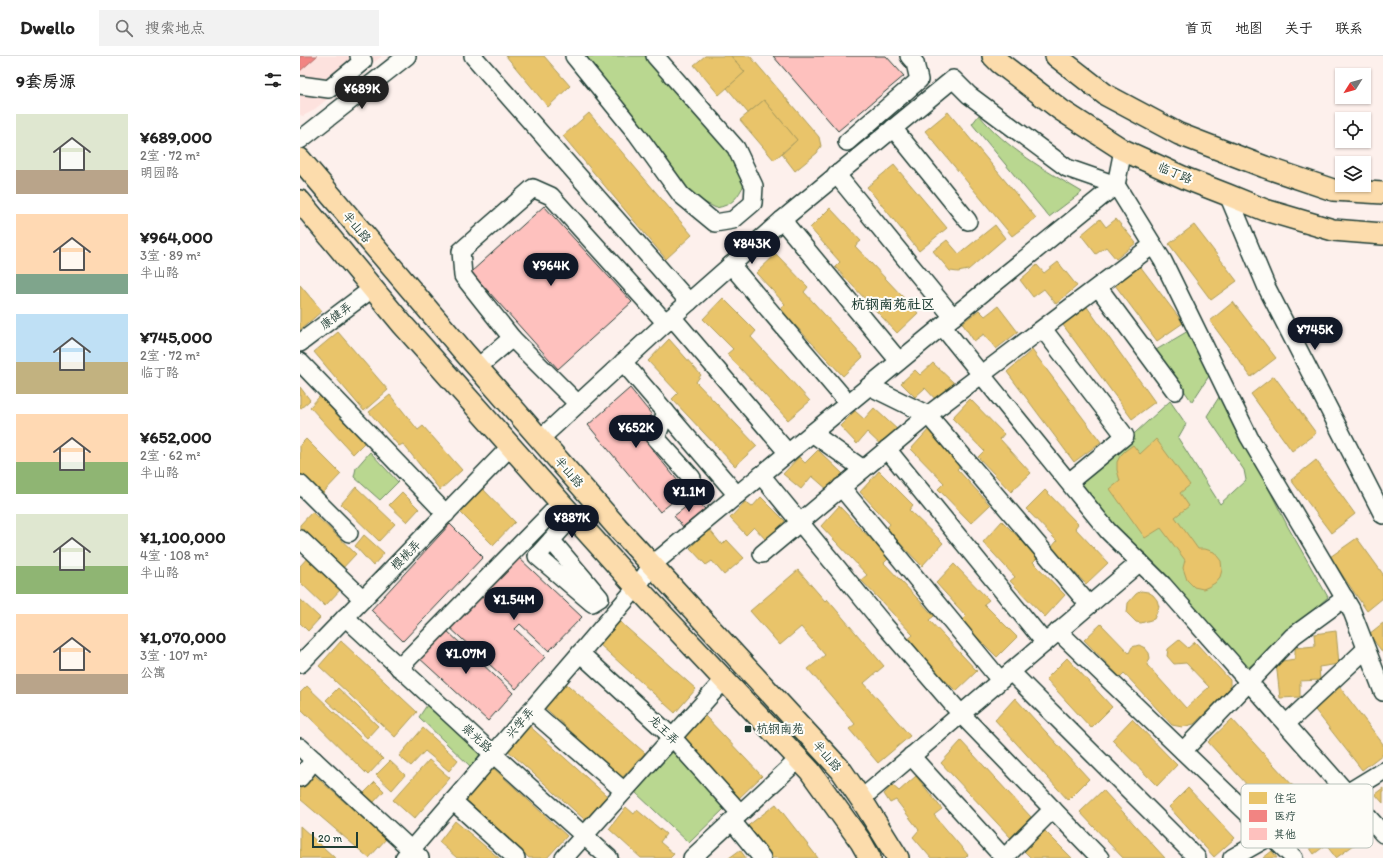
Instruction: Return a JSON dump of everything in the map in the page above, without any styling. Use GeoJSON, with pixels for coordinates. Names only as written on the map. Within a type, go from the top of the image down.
{"type":"FeatureCollection","features":[{"type":"Feature","properties":{"kind":"main road","name":"临丁路"},"geometry":{"type":"LineString","coordinates":[[993,56],[1061,110],[1123,150],[1187,179],[1265,210],[1333,230],[1383,234]]}},
{"type":"Feature","properties":{"kind":"main road"},"geometry":{"type":"LineString","coordinates":[[1056,56],[1106,95],[1179,134],[1265,167],[1333,190],[1383,193]]}},
{"type":"Feature","properties":{"kind":"main road","name":"半山路"},"geometry":{"type":"LineString","coordinates":[[300,159],[617,528],[836,765],[861,799],[898,858]]}},
{"type":"Feature","properties":{"kind":"main road","name":"半山路"},"geometry":{"type":"LineString","coordinates":[[300,201],[403,325],[512,446],[567,510],[636,587],[810,772],[861,842],[870,858]]}},
{"type":"Feature","properties":{"kind":"street"},"geometry":{"type":"LineString","coordinates":[[300,140],[407,56]]}},
{"type":"Feature","properties":{"kind":"street"},"geometry":{"type":"LineString","coordinates":[[473,56],[688,302]]}},
{"type":"Feature","properties":{"kind":"street"},"geometry":{"type":"LineString","coordinates":[[574,56],[637,134],[681,195],[715,223],[733,220],[753,203],[754,186],[736,148],[655,56]]}},
{"type":"Feature","properties":{"kind":"street"},"geometry":{"type":"LineString","coordinates":[[909,56],[915,63],[919,80],[933,95]]}},
{"type":"Feature","properties":{"kind":"street"},"geometry":{"type":"LineString","coordinates":[[300,85],[329,89],[364,58]]}},
{"type":"Feature","properties":{"kind":"street"},"geometry":{"type":"LineString","coordinates":[[540,438],[688,302],[782,220],[953,79],[969,95],[1067,168],[1116,185],[1163,261],[1250,437],[1351,609],[1383,692]]}},
{"type":"Feature","properties":{"kind":"street"},"geometry":{"type":"LineString","coordinates":[[847,142],[919,80]]}},
{"type":"Feature","properties":{"kind":"street"},"geometry":{"type":"LineString","coordinates":[[893,128],[968,221]]}},
{"type":"Feature","properties":{"kind":"street"},"geometry":{"type":"LineString","coordinates":[[1116,185],[1123,150]]}},
{"type":"Feature","properties":{"kind":"street"},"geometry":{"type":"LineString","coordinates":[[836,174],[947,322],[981,375],[1108,531],[1163,585],[1338,784]]}},
{"type":"Feature","properties":{"kind":"street","name":"兴学弄"},"geometry":{"type":"LineString","coordinates":[[412,855],[453,801],[636,587],[652,565],[899,361],[1116,185]]}},
{"type":"Feature","properties":{"kind":"street"},"geometry":{"type":"LineString","coordinates":[[578,404],[512,338],[463,276],[460,251],[533,188],[551,196],[669,320],[788,453]]}},
{"type":"Feature","properties":{"kind":"street"},"geometry":{"type":"LineString","coordinates":[[1228,195],[1267,288],[1382,512]]}},
{"type":"Feature","properties":{"kind":"street"},"geometry":{"type":"LineString","coordinates":[[782,220],[899,361]]}},
{"type":"Feature","properties":{"kind":"street"},"geometry":{"type":"LineString","coordinates":[[762,554],[928,415],[1153,245]]}},
{"type":"Feature","properties":{"kind":"street"},"geometry":{"type":"LineString","coordinates":[[731,265],[848,403]]}},
{"type":"Feature","properties":{"kind":"street"},"geometry":{"type":"LineString","coordinates":[[1098,287],[1175,391]]}},
{"type":"Feature","properties":{"kind":"street","name":"康健弄"},"geometry":{"type":"LineString","coordinates":[[300,343],[373,288]]}},
{"type":"Feature","properties":{"kind":"street"},"geometry":{"type":"LineString","coordinates":[[1043,329],[1125,436],[1069,482]]}},
{"type":"Feature","properties":{"kind":"street"},"geometry":{"type":"LineString","coordinates":[[478,367],[512,338]]}},
{"type":"Feature","properties":{"kind":"street"},"geometry":{"type":"LineString","coordinates":[[300,362],[446,514]]}},
{"type":"Feature","properties":{"kind":"street"},"geometry":{"type":"LineString","coordinates":[[623,362],[737,495]]}},
{"type":"Feature","properties":{"kind":"street"},"geometry":{"type":"LineString","coordinates":[[869,386],[928,415],[1089,605]]}},
{"type":"Feature","properties":{"kind":"street"},"geometry":{"type":"LineString","coordinates":[[666,412],[656,438],[692,478]]}},
{"type":"Feature","properties":{"kind":"street"},"geometry":{"type":"LineString","coordinates":[[812,433],[863,469]]}},
{"type":"Feature","properties":{"kind":"street","name":"樱桃弄"},"geometry":{"type":"LineString","coordinates":[[300,664],[512,446]]}},
{"type":"Feature","properties":{"kind":"street"},"geometry":{"type":"LineString","coordinates":[[887,449],[1045,642]]}},
{"type":"Feature","properties":{"kind":"street"},"geometry":{"type":"LineString","coordinates":[[761,475],[885,626],[961,714],[1100,858]]}},
{"type":"Feature","properties":{"kind":"street"},"geometry":{"type":"LineString","coordinates":[[300,484],[350,533]]}},
{"type":"Feature","properties":{"kind":"street"},"geometry":{"type":"LineString","coordinates":[[841,487],[1006,676],[1197,858]]}},
{"type":"Feature","properties":{"kind":"street"},"geometry":{"type":"LineString","coordinates":[[552,540],[567,510]]}},
{"type":"Feature","properties":{"kind":"street"},"geometry":{"type":"LineString","coordinates":[[400,668],[567,510]]}},
{"type":"Feature","properties":{"kind":"street"},"geometry":{"type":"LineString","coordinates":[[300,539],[363,599]]}},
{"type":"Feature","properties":{"kind":"street"},"geometry":{"type":"LineString","coordinates":[[861,799],[1140,562]]}},
{"type":"Feature","properties":{"kind":"street"},"geometry":{"type":"LineString","coordinates":[[1183,751],[1293,636],[1344,598]]}},
{"type":"Feature","properties":{"kind":"street","name":"崇光路"},"geometry":{"type":"LineString","coordinates":[[345,617],[493,754],[609,858]]}},
{"type":"Feature","properties":{"kind":"street"},"geometry":{"type":"LineString","coordinates":[[1058,631],[1241,807]]}},
{"type":"Feature","properties":{"kind":"street"},"geometry":{"type":"LineString","coordinates":[[1286,724],[1366,649]]}},
{"type":"Feature","properties":{"kind":"street","name":"龙王弄"},"geometry":{"type":"LineString","coordinates":[[580,653],[672,737],[736,817],[762,858]]}},
{"type":"Feature","properties":{"kind":"street"},"geometry":{"type":"LineString","coordinates":[[564,858],[724,680]]}},
{"type":"Feature","properties":{"kind":"street"},"geometry":{"type":"LineString","coordinates":[[531,710],[624,791]]}},
{"type":"Feature","properties":{"kind":"street"},"geometry":{"type":"LineString","coordinates":[[300,747],[412,855]]}},
{"type":"Feature","properties":{"kind":"street"},"geometry":{"type":"LineString","coordinates":[[911,756],[1004,858],[1053,809]]}},
{"type":"Feature","properties":{"kind":"street"},"geometry":{"type":"LineString","coordinates":[[692,858],[798,759]]}},
{"type":"Feature","properties":{"kind":"street"},"geometry":{"type":"LineString","coordinates":[[300,778],[314,760]]}},
{"type":"Feature","properties":{"kind":"street"},"geometry":{"type":"LineString","coordinates":[[1363,784],[1383,771]]}},
{"type":"Feature","properties":{"kind":"street"},"geometry":{"type":"LineString","coordinates":[[453,801],[516,858]]}},
{"type":"Feature","properties":{"kind":"street"},"geometry":{"type":"LineString","coordinates":[[1373,823],[1383,834]]}},
{"type":"Feature","properties":{"kind":"street"},"geometry":{"type":"LineString","coordinates":[[1232,858],[1250,848]]}},
{"type":"Feature","properties":{"kind":"street"},"geometry":{"type":"LineString","coordinates":[[1284,848],[1294,858]]}},
{"type":"Feature","properties":{"kind":"shaded area"},"geometry":{"type":"Polygon","coordinates":[[[300,56],[382,56],[311,112],[303,116],[300,115],[300,56]]]}},
{"type":"Feature","properties":{"kind":"green space"},"geometry":{"type":"Polygon","coordinates":[[[584,56],[647,56],[727,151],[745,183],[734,200],[727,205],[716,208],[700,200],[688,188],[648,133],[584,56]]]}},
{"type":"Feature","properties":{"kind":"green space"},"geometry":{"type":"Polygon","coordinates":[[[979,115],[1014,149],[1082,192],[1049,217],[972,124],[979,115]]]}},
{"type":"Feature","properties":{"kind":"green space"},"geometry":{"type":"Polygon","coordinates":[[[1188,331],[1209,376],[1192,402],[1156,350],[1188,331]]]}},
{"type":"Feature","properties":{"kind":"green space"},"geometry":{"type":"Polygon","coordinates":[[[1221,394],[1288,527],[1328,597],[1248,668],[1149,557],[1115,527],[1080,483],[1170,401],[1186,424],[1178,438],[1220,504],[1246,480],[1244,470],[1207,416],[1221,394]]]}},
{"type":"Feature","properties":{"kind":"green space"},"geometry":{"type":"Polygon","coordinates":[[[370,452],[398,482],[380,500],[354,477],[356,468],[370,452]]]}},
{"type":"Feature","properties":{"kind":"green space"},"geometry":{"type":"Polygon","coordinates":[[[427,705],[480,754],[471,767],[419,717],[427,705]]]}},
{"type":"Feature","properties":{"kind":"green space"},"geometry":{"type":"Polygon","coordinates":[[[673,752],[726,807],[689,843],[635,792],[673,752]]]}},
{"type":"Feature","properties":{"kind":"building: 住宅"},"geometry":{"type":"Polygon","coordinates":[[[506,56],[544,56],[570,86],[548,107],[506,56]]]}},
{"type":"Feature","properties":{"kind":"building: 住宅"},"geometry":{"type":"Polygon","coordinates":[[[705,56],[731,56],[745,72],[719,95],[694,65],[705,56]]]}},
{"type":"Feature","properties":{"kind":"building: 住宅"},"geometry":{"type":"Polygon","coordinates":[[[731,56],[750,56],[819,137],[821,146],[817,153],[795,171],[782,154],[797,140],[764,100],[748,113],[727,88],[745,72],[731,56]]]}},
{"type":"Feature","properties":{"kind":"building: 住宅"},"geometry":{"type":"Polygon","coordinates":[[[764,100],[797,140],[774,160],[740,120],[764,100]]]}},
{"type":"Feature","properties":{"kind":"building: 住宅"},"geometry":{"type":"Polygon","coordinates":[[[948,112],[1036,218],[1012,236],[925,131],[948,112]]]}},
{"type":"Feature","properties":{"kind":"building: 住宅"},"geometry":{"type":"Polygon","coordinates":[[[589,113],[692,235],[666,259],[563,136],[589,113]]]}},
{"type":"Feature","properties":{"kind":"building: 住宅"},"geometry":{"type":"Polygon","coordinates":[[[894,165],[947,228],[919,251],[867,187],[894,165]]]}},
{"type":"Feature","properties":{"kind":"building: 住宅"},"geometry":{"type":"Polygon","coordinates":[[[830,208],[861,241],[855,246],[918,313],[897,333],[835,267],[840,262],[810,228],[830,208]]]}},
{"type":"Feature","properties":{"kind":"building: 住宅"},"geometry":{"type":"Polygon","coordinates":[[[1100,219],[1106,227],[1116,219],[1136,243],[1116,259],[1106,247],[1096,254],[1081,235],[1100,219]]]}},
{"type":"Feature","properties":{"kind":"building: 住宅"},"geometry":{"type":"Polygon","coordinates":[[[995,225],[1005,238],[968,270],[958,272],[950,271],[933,251],[947,240],[959,254],[995,225]]]}},
{"type":"Feature","properties":{"kind":"building: 住宅"},"geometry":{"type":"Polygon","coordinates":[[[1194,225],[1237,281],[1211,300],[1169,244],[1194,225]]]}},
{"type":"Feature","properties":{"kind":"building: 住宅"},"geometry":{"type":"Polygon","coordinates":[[[776,254],[808,287],[804,292],[863,357],[843,376],[780,309],[785,304],[756,273],[776,254]]]}},
{"type":"Feature","properties":{"kind":"building: 住宅"},"geometry":{"type":"Polygon","coordinates":[[[1058,262],[1077,286],[1056,304],[1044,289],[1033,297],[1020,280],[1037,265],[1044,273],[1058,262]]]}},
{"type":"Feature","properties":{"kind":"building: 住宅"},"geometry":{"type":"Polygon","coordinates":[[[1140,266],[1183,323],[1157,341],[1115,285],[1140,266]]]}},
{"type":"Feature","properties":{"kind":"building: 住宅"},"geometry":{"type":"Polygon","coordinates":[[[300,285],[322,311],[300,330],[300,285]]]}},
{"type":"Feature","properties":{"kind":"building: 住宅"},"geometry":{"type":"Polygon","coordinates":[[[723,298],[756,331],[751,337],[810,401],[788,420],[727,354],[733,349],[703,319],[723,298]]]}},
{"type":"Feature","properties":{"kind":"building: 住宅"},"geometry":{"type":"Polygon","coordinates":[[[1233,302],[1276,358],[1251,377],[1210,321],[1233,302]]]}},
{"type":"Feature","properties":{"kind":"building: 住宅"},"geometry":{"type":"Polygon","coordinates":[[[998,306],[1018,332],[996,349],[984,334],[974,341],[962,323],[979,310],[985,316],[998,306]]]}},
{"type":"Feature","properties":{"kind":"building: 住宅"},"geometry":{"type":"Polygon","coordinates":[[[1087,307],[1155,402],[1132,419],[1063,325],[1087,307]]]}},
{"type":"Feature","properties":{"kind":"building: 住宅"},"geometry":{"type":"Polygon","coordinates":[[[338,332],[388,390],[364,411],[314,352],[338,332]]]}},
{"type":"Feature","properties":{"kind":"building: 住宅"},"geometry":{"type":"Polygon","coordinates":[[[669,339],[701,375],[696,382],[757,446],[735,466],[672,399],[678,393],[648,361],[669,339]]]}},
{"type":"Feature","properties":{"kind":"building: 住宅"},"geometry":{"type":"Polygon","coordinates":[[[1032,350],[1101,442],[1074,462],[1007,372],[1032,350]]]}},
{"type":"Feature","properties":{"kind":"building: 住宅"},"geometry":{"type":"Polygon","coordinates":[[[933,363],[956,385],[938,402],[925,388],[915,397],[901,383],[915,370],[920,375],[933,363]]]}},
{"type":"Feature","properties":{"kind":"building: 住宅"},"geometry":{"type":"Polygon","coordinates":[[[1274,376],[1316,433],[1292,451],[1251,394],[1274,376]]]}},
{"type":"Feature","properties":{"kind":"building: 住宅"},"geometry":{"type":"Polygon","coordinates":[[[300,387],[310,400],[300,409],[300,387]]]}},
{"type":"Feature","properties":{"kind":"building: 住宅"},"geometry":{"type":"Polygon","coordinates":[[[390,395],[418,430],[423,426],[462,470],[440,490],[403,444],[399,446],[369,412],[390,395]]]}},
{"type":"Feature","properties":{"kind":"building: 住宅"},"geometry":{"type":"Polygon","coordinates":[[[320,396],[365,442],[353,454],[310,407],[320,396]]]}},
{"type":"Feature","properties":{"kind":"building: 住宅"},"geometry":{"type":"Polygon","coordinates":[[[970,399],[1004,434],[1000,439],[1031,473],[1011,492],[978,457],[984,451],[952,418],[970,399]]]}},
{"type":"Feature","properties":{"kind":"building: 住宅"},"geometry":{"type":"Polygon","coordinates":[[[874,408],[899,431],[883,447],[867,432],[857,444],[840,426],[855,411],[864,419],[874,408]]]}},
{"type":"Feature","properties":{"kind":"building: 住宅"},"geometry":{"type":"Polygon","coordinates":[[[930,428],[963,463],[957,469],[990,505],[971,523],[938,489],[944,483],[911,449],[930,428]]]}},
{"type":"Feature","properties":{"kind":"building: 住宅"},"geometry":{"type":"Polygon","coordinates":[[[306,439],[341,474],[322,494],[300,473],[300,445],[306,439]]]}},
{"type":"Feature","properties":{"kind":"building: 住宅"},"geometry":{"type":"Polygon","coordinates":[[[1156,439],[1190,485],[1180,493],[1189,506],[1175,517],[1198,549],[1205,549],[1214,552],[1221,561],[1222,570],[1220,577],[1215,583],[1203,589],[1194,587],[1187,580],[1183,568],[1185,560],[1161,528],[1145,538],[1110,489],[1120,481],[1117,470],[1117,462],[1120,456],[1133,445],[1140,454],[1156,439]]]}},
{"type":"Feature","properties":{"kind":"building: 住宅"},"geometry":{"type":"Polygon","coordinates":[[[818,450],[843,474],[828,490],[812,476],[801,489],[783,474],[799,457],[805,463],[818,450]]]}},
{"type":"Feature","properties":{"kind":"building: 住宅"},"geometry":{"type":"Polygon","coordinates":[[[1316,460],[1355,514],[1331,533],[1291,480],[1316,460]]]}},
{"type":"Feature","properties":{"kind":"building: 住宅"},"geometry":{"type":"Polygon","coordinates":[[[879,471],[913,505],[909,510],[943,543],[922,566],[886,529],[890,524],[860,492],[879,471]]]}},
{"type":"Feature","properties":{"kind":"building: 住宅"},"geometry":{"type":"Polygon","coordinates":[[[480,486],[515,522],[493,545],[458,510],[480,486]]]}},
{"type":"Feature","properties":{"kind":"building: 住宅"},"geometry":{"type":"Polygon","coordinates":[[[356,487],[395,524],[379,541],[341,504],[356,487]]]}},
{"type":"Feature","properties":{"kind":"building: 住宅"},"geometry":{"type":"Polygon","coordinates":[[[1045,490],[1078,524],[1075,528],[1108,563],[1086,584],[1051,548],[1057,541],[1026,509],[1045,490]]]}},
{"type":"Feature","properties":{"kind":"building: 住宅"},"geometry":{"type":"Polygon","coordinates":[[[402,492],[419,509],[407,522],[389,505],[402,492]]]}},
{"type":"Feature","properties":{"kind":"building: 住宅"},"geometry":{"type":"Polygon","coordinates":[[[761,497],[785,521],[767,541],[754,527],[746,535],[730,518],[745,502],[752,507],[761,497]]]}},
{"type":"Feature","properties":{"kind":"building: 住宅"},"geometry":{"type":"Polygon","coordinates":[[[839,506],[889,558],[884,563],[934,616],[929,620],[977,671],[956,691],[906,641],[913,635],[861,580],[867,575],[821,526],[839,506]]]}},
{"type":"Feature","properties":{"kind":"building: 住宅"},"geometry":{"type":"Polygon","coordinates":[[[312,512],[356,554],[340,571],[300,530],[300,525],[312,512]]]}},
{"type":"Feature","properties":{"kind":"building: 住宅"},"geometry":{"type":"Polygon","coordinates":[[[1002,521],[1038,557],[1033,562],[1065,595],[1045,617],[1010,581],[1015,577],[983,542],[1002,521]]]}},
{"type":"Feature","properties":{"kind":"building: 住宅"},"geometry":{"type":"Polygon","coordinates":[[[709,529],[722,545],[727,540],[744,558],[724,575],[712,561],[706,565],[690,548],[709,529]]]}},
{"type":"Feature","properties":{"kind":"building: 住宅"},"geometry":{"type":"Polygon","coordinates":[[[364,535],[384,553],[373,566],[355,546],[364,535]]]}},
{"type":"Feature","properties":{"kind":"building: 住宅"},"geometry":{"type":"Polygon","coordinates":[[[1357,538],[1383,574],[1383,598],[1367,611],[1330,557],[1357,538]]]}},
{"type":"Feature","properties":{"kind":"building: 住宅"},"geometry":{"type":"Polygon","coordinates":[[[309,556],[342,588],[325,606],[300,582],[300,566],[309,556]]]}},
{"type":"Feature","properties":{"kind":"building: 住宅"},"geometry":{"type":"Polygon","coordinates":[[[954,564],[989,600],[984,604],[1017,637],[997,657],[961,621],[966,616],[936,583],[954,564]]]}},
{"type":"Feature","properties":{"kind":"building: 住宅"},"geometry":{"type":"Polygon","coordinates":[[[798,570],[825,601],[827,599],[884,666],[864,683],[910,736],[878,763],[849,729],[855,724],[808,669],[825,655],[801,627],[780,645],[750,611],[798,570]]]}},
{"type":"Feature","properties":{"kind":"building: 住宅"},"geometry":{"type":"Polygon","coordinates":[[[1141,591],[1148,592],[1153,595],[1157,600],[1159,607],[1154,619],[1141,623],[1136,622],[1127,613],[1128,603],[1141,591]]]}},
{"type":"Feature","properties":{"kind":"building: 住宅"},"geometry":{"type":"Polygon","coordinates":[[[300,599],[320,618],[308,631],[300,623],[300,599]]]}},
{"type":"Feature","properties":{"kind":"building: 住宅"},"geometry":{"type":"Polygon","coordinates":[[[619,621],[696,689],[675,713],[599,644],[619,621]]]}},
{"type":"Feature","properties":{"kind":"building: 住宅"},"geometry":{"type":"Polygon","coordinates":[[[1383,623],[1383,653],[1369,634],[1383,623]]]}},
{"type":"Feature","properties":{"kind":"building: 住宅"},"geometry":{"type":"Polygon","coordinates":[[[1101,624],[1129,653],[1132,647],[1139,645],[1145,648],[1149,653],[1150,658],[1147,665],[1186,708],[1209,687],[1186,663],[1174,664],[1167,656],[1168,649],[1179,640],[1188,648],[1195,642],[1230,680],[1230,688],[1194,724],[1182,727],[1172,725],[1124,673],[1120,677],[1084,640],[1101,624]]]}},
{"type":"Feature","properties":{"kind":"building: 住宅"},"geometry":{"type":"Polygon","coordinates":[[[1336,631],[1339,664],[1319,667],[1320,680],[1300,681],[1300,697],[1280,698],[1276,662],[1295,659],[1295,648],[1315,646],[1314,634],[1336,631]]]}},
{"type":"Feature","properties":{"kind":"building: 住宅"},"geometry":{"type":"Polygon","coordinates":[[[341,641],[417,712],[395,737],[319,666],[341,641]]]}},
{"type":"Feature","properties":{"kind":"building: 住宅"},"geometry":{"type":"Polygon","coordinates":[[[1067,658],[1112,707],[1091,728],[1046,679],[1067,658]]]}},
{"type":"Feature","properties":{"kind":"building: 住宅"},"geometry":{"type":"Polygon","coordinates":[[[561,679],[645,753],[622,778],[541,704],[561,679]]]}},
{"type":"Feature","properties":{"kind":"building: 住宅"},"geometry":{"type":"Polygon","coordinates":[[[307,686],[383,759],[368,775],[300,708],[300,693],[307,686]]]}},
{"type":"Feature","properties":{"kind":"building: 住宅"},"geometry":{"type":"Polygon","coordinates":[[[1339,686],[1383,744],[1383,754],[1362,770],[1312,706],[1339,686]]]}},
{"type":"Feature","properties":{"kind":"building: 住宅"},"geometry":{"type":"Polygon","coordinates":[[[338,688],[378,726],[367,738],[326,700],[338,688]]]}},
{"type":"Feature","properties":{"kind":"building: 住宅"},"geometry":{"type":"Polygon","coordinates":[[[1015,698],[1089,779],[1068,800],[995,720],[1015,698]]]}},
{"type":"Feature","properties":{"kind":"building: 住宅"},"geometry":{"type":"Polygon","coordinates":[[[705,716],[762,776],[737,800],[680,739],[705,716]]]}},
{"type":"Feature","properties":{"kind":"building: 住宅"},"geometry":{"type":"Polygon","coordinates":[[[1132,719],[1177,765],[1157,786],[1112,740],[1132,719]]]}},
{"type":"Feature","properties":{"kind":"building: 住宅"},"geometry":{"type":"Polygon","coordinates":[[[1232,719],[1291,784],[1246,784],[1208,742],[1232,719]]]}},
{"type":"Feature","properties":{"kind":"building: 住宅"},"geometry":{"type":"Polygon","coordinates":[[[525,722],[607,796],[585,820],[504,747],[525,722]]]}},
{"type":"Feature","properties":{"kind":"building: 住宅"},"geometry":{"type":"Polygon","coordinates":[[[423,728],[458,760],[449,771],[425,751],[411,766],[399,756],[423,728]]]}},
{"type":"Feature","properties":{"kind":"building: 住宅"},"geometry":{"type":"Polygon","coordinates":[[[961,741],[1031,817],[1011,838],[941,763],[961,741]]]}},
{"type":"Feature","properties":{"kind":"building: 住宅"},"geometry":{"type":"Polygon","coordinates":[[[429,760],[450,778],[414,819],[393,800],[429,760]]]}},
{"type":"Feature","properties":{"kind":"building: 住宅"},"geometry":{"type":"Polygon","coordinates":[[[390,761],[405,775],[392,790],[376,775],[390,761]]]}},
{"type":"Feature","properties":{"kind":"building: 住宅"},"geometry":{"type":"Polygon","coordinates":[[[490,765],[567,836],[547,858],[529,858],[462,797],[490,765]]]}},
{"type":"Feature","properties":{"kind":"building: 住宅"},"geometry":{"type":"Polygon","coordinates":[[[313,774],[386,839],[369,858],[300,799],[300,788],[313,774]]]}},
{"type":"Feature","properties":{"kind":"building: 住宅"},"geometry":{"type":"Polygon","coordinates":[[[916,776],[942,809],[934,815],[968,855],[965,858],[931,858],[913,837],[919,830],[896,800],[890,803],[884,794],[892,785],[899,791],[916,776]]]}},
{"type":"Feature","properties":{"kind":"building: 住宅"},"geometry":{"type":"Polygon","coordinates":[[[375,782],[384,791],[373,803],[363,794],[375,782]]]}},
{"type":"Feature","properties":{"kind":"building: 住宅"},"geometry":{"type":"Polygon","coordinates":[[[1188,788],[1235,838],[1214,857],[1169,807],[1188,788]]]}},
{"type":"Feature","properties":{"kind":"building: 住宅"},"geometry":{"type":"Polygon","coordinates":[[[1383,788],[1383,803],[1375,794],[1383,788]]]}},
{"type":"Feature","properties":{"kind":"building: 住宅"},"geometry":{"type":"Polygon","coordinates":[[[1103,790],[1165,858],[1123,858],[1080,812],[1103,790]]]}},
{"type":"Feature","properties":{"kind":"building: 住宅"},"geometry":{"type":"Polygon","coordinates":[[[776,804],[818,858],[768,858],[745,828],[776,804]]]}},
{"type":"Feature","properties":{"kind":"building: 住宅"},"geometry":{"type":"Polygon","coordinates":[[[626,807],[634,814],[637,810],[666,834],[660,842],[674,854],[670,858],[641,858],[609,829],[626,807]]]}},
{"type":"Feature","properties":{"kind":"building: 住宅"},"geometry":{"type":"Polygon","coordinates":[[[455,821],[499,858],[457,858],[439,842],[455,821]]]}},
{"type":"Feature","properties":{"kind":"building: 住宅"},"geometry":{"type":"Polygon","coordinates":[[[300,826],[335,858],[300,858],[300,826]]]}},
{"type":"Feature","properties":{"kind":"building: 住宅"},"geometry":{"type":"Polygon","coordinates":[[[1045,831],[1072,858],[1031,858],[1024,851],[1045,831]]]}},
{"type":"Feature","properties":{"kind":"building: 住宅"},"geometry":{"type":"Polygon","coordinates":[[[1310,848],[1322,848],[1314,854],[1310,848]]]}},
{"type":"Feature","properties":{"kind":"building: 住宅"},"geometry":{"type":"Polygon","coordinates":[[[1328,848],[1350,848],[1336,858],[1328,848]]]}},
{"type":"Feature","properties":{"kind":"building: 住宅"},"geometry":{"type":"Polygon","coordinates":[[[740,850],[746,858],[729,858],[740,850]]]}},
{"type":"Feature","properties":{"kind":"building: 住宅"},"geometry":{"type":"Polygon","coordinates":[[[1272,851],[1277,858],[1263,858],[1272,851]]]}},
{"type":"Feature","properties":{"kind":"building: 医疗"},"geometry":{"type":"Polygon","coordinates":[[[300,56],[317,56],[300,71],[300,56]]]}},
{"type":"Feature","properties":{"kind":"building: 其他"},"geometry":{"type":"Polygon","coordinates":[[[773,56],[886,56],[904,76],[838,131],[773,56]]]}},
{"type":"Feature","properties":{"kind":"building: 其他"},"geometry":{"type":"Polygon","coordinates":[[[544,206],[632,302],[558,369],[471,272],[544,206]]]}},
{"type":"Feature","properties":{"kind":"building: 其他"},"geometry":{"type":"Polygon","coordinates":[[[630,388],[652,415],[635,428],[686,491],[660,512],[588,425],[630,388]]]}},
{"type":"Feature","properties":{"kind":"building: 其他"},"geometry":{"type":"Polygon","coordinates":[[[696,499],[705,509],[683,527],[674,516],[696,499]]]}},
{"type":"Feature","properties":{"kind":"building: 其他"},"geometry":{"type":"Polygon","coordinates":[[[450,524],[483,557],[403,641],[371,610],[450,524]]]}},
{"type":"Feature","properties":{"kind":"building: 其他"},"geometry":{"type":"Polygon","coordinates":[[[518,557],[582,617],[549,651],[520,624],[515,629],[545,657],[516,689],[447,625],[483,582],[490,587],[518,557]]]}},
{"type":"Feature","properties":{"kind":"building: 其他"},"geometry":{"type":"Polygon","coordinates":[[[444,628],[513,693],[488,721],[418,657],[444,628]]]}},
{"type":"Feature","properties":{"kind":"place","name":"杭钢南苑"},"geometry":{"type":"Point","coordinates":[748,729]}},
{"type":"Feature","properties":{"kind":"district","name":"杭钢南苑社区"},"geometry":{"type":"Point","coordinates":[893,304]}}]}
